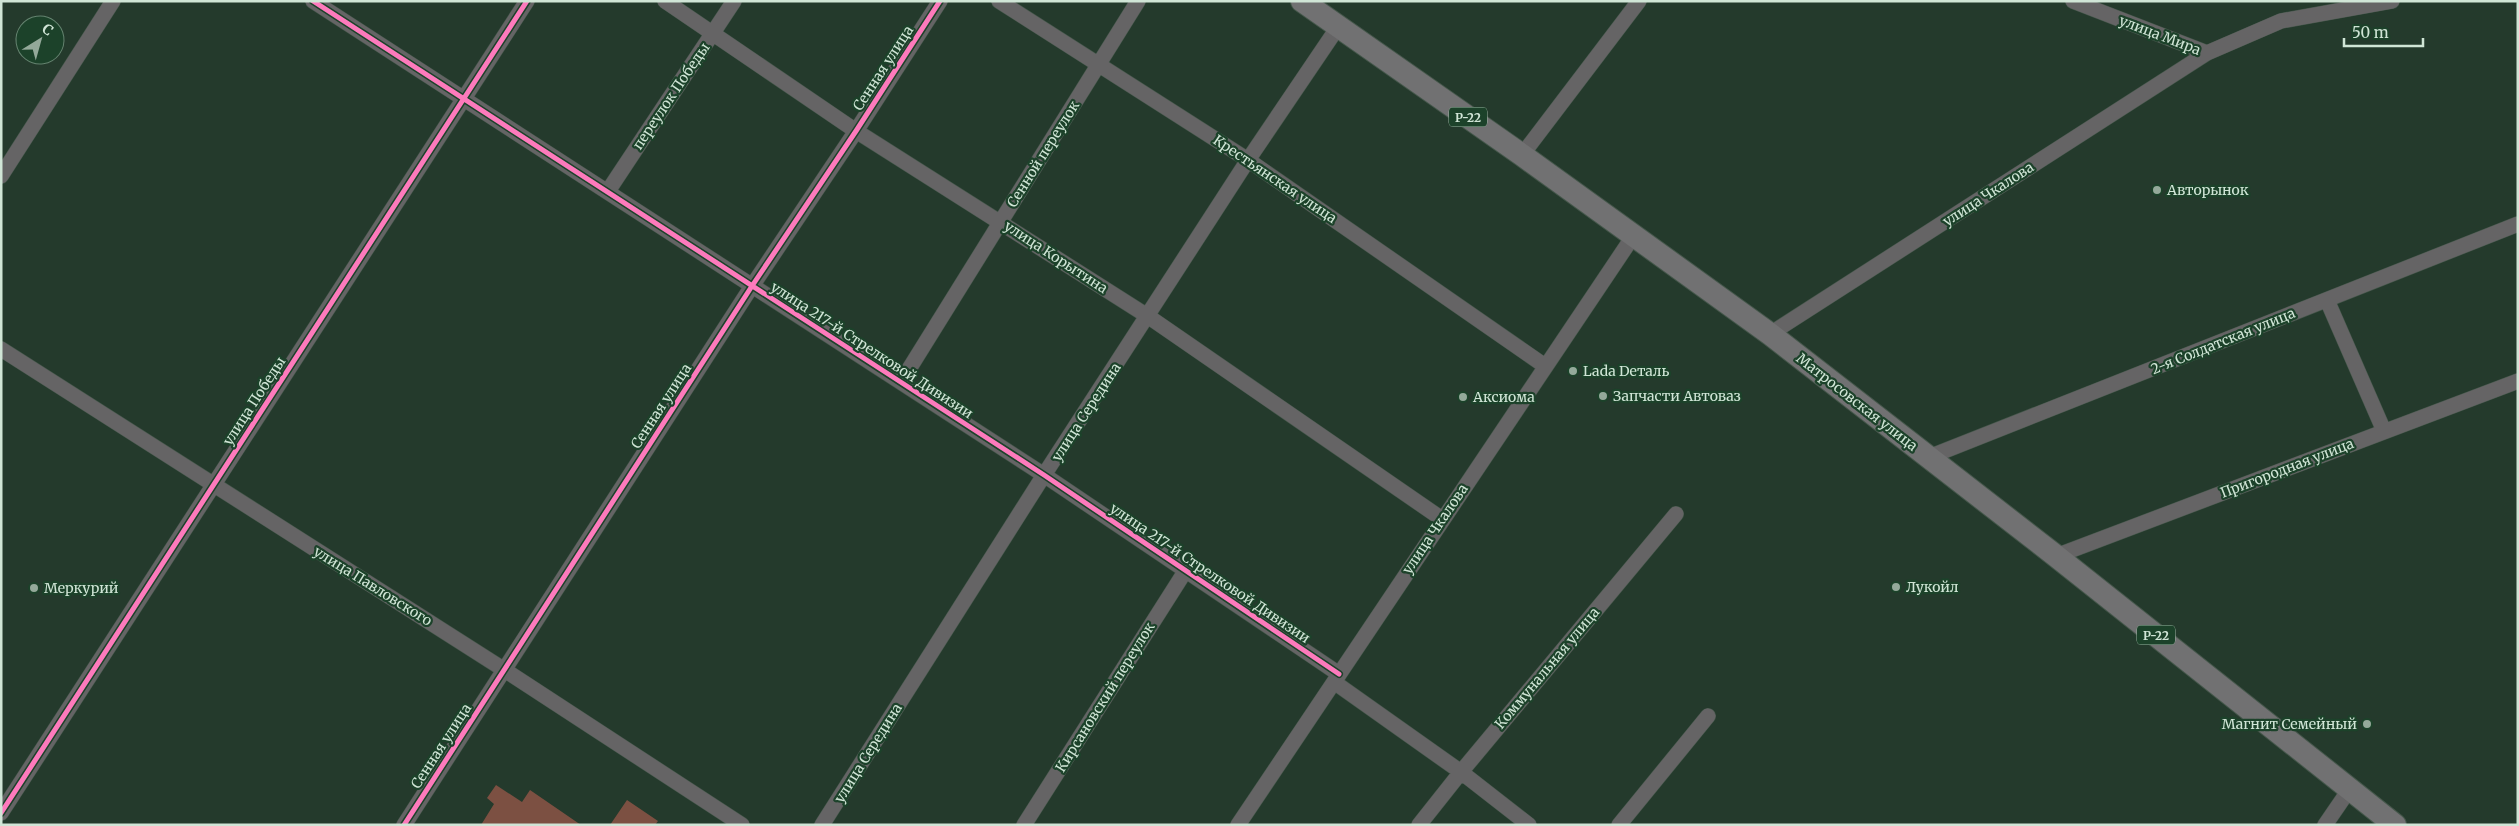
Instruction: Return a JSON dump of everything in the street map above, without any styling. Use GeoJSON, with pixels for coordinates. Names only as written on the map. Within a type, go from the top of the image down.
{"type":"FeatureCollection","features":[{"type":"Feature","properties":{"kind":"highway","name":"Матросовская улица"},"geometry":{"type":"LineString","coordinates":[[1302,1],[1522,155],[1770,334],[2056,556],[2395,825]]}},
{"type":"Feature","properties":{"kind":"street"},"geometry":{"type":"LineString","coordinates":[[1,176],[114,1]]}},
{"type":"Feature","properties":{"kind":"street","name":"улица 217-й Стрелковой Дивизии"},"geometry":{"type":"LineString","coordinates":[[313,1],[466,98],[1044,475],[1186,570],[1337,678],[1529,825]]}},
{"type":"Feature","properties":{"kind":"street","name":"улица Победы"},"geometry":{"type":"LineString","coordinates":[[1,813],[466,98],[527,1]]}},
{"type":"Feature","properties":{"kind":"street","name":"улица Корытина"},"geometry":{"type":"LineString","coordinates":[[666,1],[856,131],[1149,317],[1442,518]]}},
{"type":"Feature","properties":{"kind":"street","name":"переулок Победы"},"geometry":{"type":"LineString","coordinates":[[608,191],[734,1]]}},
{"type":"Feature","properties":{"kind":"street","name":"Сенная улица"},"geometry":{"type":"LineString","coordinates":[[404,825],[752,286],[940,1]]}},
{"type":"Feature","properties":{"kind":"street","name":"Крестьянская улица"},"geometry":{"type":"LineString","coordinates":[[999,1],[1248,160],[1545,366]]}},
{"type":"Feature","properties":{"kind":"street","name":"Сенной переулок"},"geometry":{"type":"LineString","coordinates":[[900,382],[1138,1]]}},
{"type":"Feature","properties":{"kind":"street"},"geometry":{"type":"LineString","coordinates":[[1522,155],[1639,1]]}},
{"type":"Feature","properties":{"kind":"street","name":"улица Мира"},"geometry":{"type":"LineString","coordinates":[[2073,1],[2207,53],[2281,21],[2392,1]]}},
{"type":"Feature","properties":{"kind":"street","name":"улица Середина"},"geometry":{"type":"LineString","coordinates":[[822,825],[1044,475],[1149,317],[1248,160],[1338,26]]}},
{"type":"Feature","properties":{"kind":"street","name":"улица Чкалова"},"geometry":{"type":"LineString","coordinates":[[1770,334],[2207,53]]}},
{"type":"Feature","properties":{"kind":"street","name":"2-я Солдатская улица"},"geometry":{"type":"LineString","coordinates":[[1929,457],[2518,224]]}},
{"type":"Feature","properties":{"kind":"street","name":"улица Чкалова"},"geometry":{"type":"LineString","coordinates":[[1238,825],[1442,518],[1634,235]]}},
{"type":"Feature","properties":{"kind":"street"},"geometry":{"type":"LineString","coordinates":[[2327,300],[2384,432]]}},
{"type":"Feature","properties":{"kind":"street","name":"улица Павловского"},"geometry":{"type":"LineString","coordinates":[[1,349],[504,669],[742,825]]}},
{"type":"Feature","properties":{"kind":"street","name":"Пригородная улица"},"geometry":{"type":"LineString","coordinates":[[2056,556],[2518,380]]}},
{"type":"Feature","properties":{"kind":"street","name":"Коммунальная улица"},"geometry":{"type":"LineString","coordinates":[[1419,825],[1676,514]]}},
{"type":"Feature","properties":{"kind":"street","name":"Кирсановский переулок"},"geometry":{"type":"LineString","coordinates":[[1024,825],[1186,570]]}},
{"type":"Feature","properties":{"kind":"street"},"geometry":{"type":"LineString","coordinates":[[1619,825],[1708,716]]}},
{"type":"Feature","properties":{"kind":"street"},"geometry":{"type":"LineString","coordinates":[[2325,825],[2349,790]]}},
{"type":"Feature","properties":{"kind":"shaded area"},"geometry":{"type":"Polygon","coordinates":[[[496,785],[522,802],[530,790],[581,825],[481,825],[494,804],[487,798],[496,785]]]}},
{"type":"Feature","properties":{"kind":"shaded area"},"geometry":{"type":"Polygon","coordinates":[[[627,800],[658,821],[655,825],[610,825],[627,800]]]}},
{"type":"Feature","properties":{"kind":"cycle path"},"geometry":{"type":"LineString","coordinates":[[313,1],[1044,475],[1339,674]]}},
{"type":"Feature","properties":{"kind":"cycle path"},"geometry":{"type":"LineString","coordinates":[[1,813],[527,1]]}},
{"type":"Feature","properties":{"kind":"cycle path"},"geometry":{"type":"LineString","coordinates":[[404,825],[752,286],[940,1]]}},
{"type":"Feature","properties":{"kind":"place","name":"Авторынок"},"geometry":{"type":"Point","coordinates":[2157,190]}},
{"type":"Feature","properties":{"kind":"place","name":"Lada Dеталь"},"geometry":{"type":"Point","coordinates":[1573,371]}},
{"type":"Feature","properties":{"kind":"place","name":"Запчасти Автоваз"},"geometry":{"type":"Point","coordinates":[1603,396]}},
{"type":"Feature","properties":{"kind":"place","name":"Аксиома"},"geometry":{"type":"Point","coordinates":[1463,397]}},
{"type":"Feature","properties":{"kind":"place","name":"Лукойл"},"geometry":{"type":"Point","coordinates":[1896,587]}},
{"type":"Feature","properties":{"kind":"place","name":"Меркурий"},"geometry":{"type":"Point","coordinates":[34,588]}},
{"type":"Feature","properties":{"kind":"place","name":"Магнит Семейный"},"geometry":{"type":"Point","coordinates":[2367,724]}}]}
